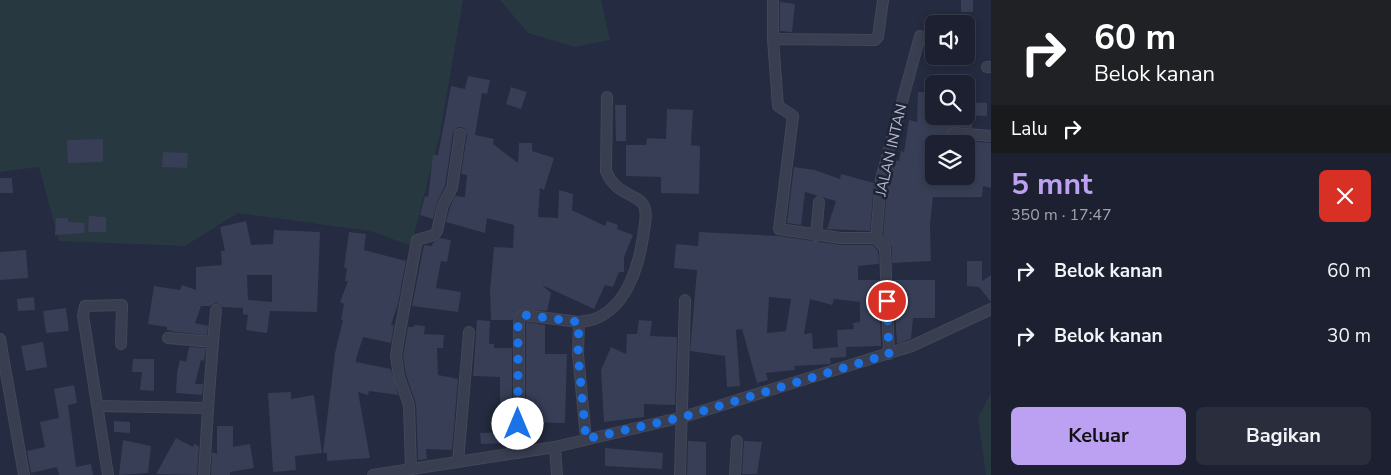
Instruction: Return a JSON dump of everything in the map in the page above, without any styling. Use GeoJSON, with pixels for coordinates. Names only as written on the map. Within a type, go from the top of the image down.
{"type":"FeatureCollection","features":[{"type":"Feature","properties":{"kind":"street"},"geometry":{"type":"LineString","coordinates":[[773,0],[772,38],[777,104],[793,116],[778,229],[816,236],[850,239],[876,238]]}},
{"type":"Feature","properties":{"kind":"street"},"geometry":{"type":"LineString","coordinates":[[772,38],[875,40],[878,37],[883,0]]}},
{"type":"Feature","properties":{"kind":"street","name":"JALAN INTAN"},"geometry":{"type":"LineString","coordinates":[[889,354],[885,248],[876,238],[881,179],[920,36]]}},
{"type":"Feature","properties":{"kind":"street"},"geometry":{"type":"LineString","coordinates":[[518,453],[518,320],[524,315],[579,322],[602,316],[626,291],[639,255],[645,226],[644,206],[640,201],[618,189],[610,182],[606,171],[606,97]]}},
{"type":"Feature","properties":{"kind":"street"},"geometry":{"type":"LineString","coordinates":[[954,133],[991,136]]}},
{"type":"Feature","properties":{"kind":"street"},"geometry":{"type":"LineString","coordinates":[[411,469],[409,405],[398,377],[396,356],[398,342],[417,240],[434,235],[437,231],[443,205],[452,188],[460,134]]}},
{"type":"Feature","properties":{"kind":"street"},"geometry":{"type":"LineString","coordinates":[[816,236],[819,202]]}},
{"type":"Feature","properties":{"kind":"street"},"geometry":{"type":"LineString","coordinates":[[680,475],[683,417],[684,300]]}},
{"type":"Feature","properties":{"kind":"street"},"geometry":{"type":"LineString","coordinates":[[108,475],[83,315],[85,306],[122,305],[121,344]]}},
{"type":"Feature","properties":{"kind":"street"},"geometry":{"type":"LineString","coordinates":[[373,475],[411,469],[439,470],[458,462],[555,447],[683,417],[889,354],[937,336],[991,309]]}},
{"type":"Feature","properties":{"kind":"street"},"geometry":{"type":"LineString","coordinates":[[204,475],[216,310]]}},
{"type":"Feature","properties":{"kind":"street"},"geometry":{"type":"LineString","coordinates":[[579,322],[578,354],[586,439]]}},
{"type":"Feature","properties":{"kind":"street"},"geometry":{"type":"LineString","coordinates":[[458,462],[470,332]]}},
{"type":"Feature","properties":{"kind":"street"},"geometry":{"type":"LineString","coordinates":[[168,338],[213,342]]}},
{"type":"Feature","properties":{"kind":"street"},"geometry":{"type":"LineString","coordinates":[[0,340],[24,475]]}},
{"type":"Feature","properties":{"kind":"street"},"geometry":{"type":"LineString","coordinates":[[98,406],[208,408]]}},
{"type":"Feature","properties":{"kind":"street"},"geometry":{"type":"LineString","coordinates":[[735,475],[737,441]]}},
{"type":"Feature","properties":{"kind":"street"},"geometry":{"type":"LineString","coordinates":[[555,447],[557,475]]}},
{"type":"Feature","properties":{"kind":"shaded area"},"geometry":{"type":"Polygon","coordinates":[[[0,0],[463,0],[440,134],[411,246],[371,231],[238,213],[185,246],[59,241],[39,167],[0,172],[0,0]]]}},
{"type":"Feature","properties":{"kind":"shaded area"},"geometry":{"type":"Polygon","coordinates":[[[500,0],[601,0],[610,40],[575,47],[528,33],[500,0]]]}},
{"type":"Feature","properties":{"kind":"shaded area"},"geometry":{"type":"Polygon","coordinates":[[[991,393],[991,475],[986,475],[978,418],[991,393]]]}},
{"type":"Feature","properties":{"kind":"building"},"geometry":{"type":"Polygon","coordinates":[[[961,0],[973,0],[973,12],[961,12],[961,0]]]}},
{"type":"Feature","properties":{"kind":"building"},"geometry":{"type":"Polygon","coordinates":[[[780,2],[795,4],[792,32],[780,31],[780,2]]]}},
{"type":"Feature","properties":{"kind":"building"},"geometry":{"type":"Polygon","coordinates":[[[468,76],[490,80],[487,94],[482,93],[475,135],[494,139],[493,144],[518,163],[519,143],[532,143],[532,151],[554,158],[544,190],[540,188],[538,217],[558,218],[559,190],[573,194],[572,210],[605,226],[607,221],[618,225],[617,229],[633,235],[624,257],[624,272],[619,272],[613,287],[605,285],[594,309],[542,285],[551,293],[547,311],[521,309],[512,320],[491,320],[490,290],[494,247],[513,248],[514,225],[487,218],[485,233],[446,222],[455,196],[465,197],[467,175],[461,174],[467,135],[464,128],[458,127],[453,133],[445,186],[437,202],[433,219],[420,215],[425,196],[428,197],[433,155],[438,155],[451,86],[465,89],[468,76]]]}},
{"type":"Feature","properties":{"kind":"building"},"geometry":{"type":"Polygon","coordinates":[[[511,87],[527,92],[521,109],[506,104],[511,87]]]}},
{"type":"Feature","properties":{"kind":"building"},"geometry":{"type":"Polygon","coordinates":[[[918,92],[925,92],[925,125],[972,125],[972,128],[952,127],[947,135],[925,135],[925,185],[975,185],[975,142],[991,143],[991,188],[983,186],[982,197],[933,197],[930,224],[931,261],[892,263],[892,247],[883,236],[887,186],[893,160],[899,161],[901,151],[904,152],[909,120],[917,122],[918,92]]]}},
{"type":"Feature","properties":{"kind":"building"},"geometry":{"type":"Polygon","coordinates":[[[975,102],[987,103],[987,116],[975,115],[975,102]]]}},
{"type":"Feature","properties":{"kind":"building"},"geometry":{"type":"Polygon","coordinates":[[[615,105],[626,105],[626,141],[616,141],[615,105]]]}},
{"type":"Feature","properties":{"kind":"building"},"geometry":{"type":"Polygon","coordinates":[[[667,109],[693,110],[691,145],[700,146],[699,194],[661,193],[661,177],[626,176],[626,145],[646,145],[647,138],[666,139],[667,109]]]}},
{"type":"Feature","properties":{"kind":"building"},"geometry":{"type":"Polygon","coordinates":[[[103,139],[103,162],[68,163],[67,140],[103,139]]]}},
{"type":"Feature","properties":{"kind":"building"},"geometry":{"type":"Polygon","coordinates":[[[163,152],[188,153],[187,168],[162,167],[163,152]]]}},
{"type":"Feature","properties":{"kind":"building"},"geometry":{"type":"Polygon","coordinates":[[[794,167],[815,170],[840,179],[841,174],[874,183],[870,231],[827,229],[836,201],[805,192],[801,225],[787,223],[794,167]]]}},
{"type":"Feature","properties":{"kind":"building"},"geometry":{"type":"Polygon","coordinates":[[[0,178],[12,178],[13,193],[0,193],[0,178]]]}},
{"type":"Feature","properties":{"kind":"building"},"geometry":{"type":"Polygon","coordinates":[[[89,216],[106,217],[106,232],[88,232],[89,216]]]}},
{"type":"Feature","properties":{"kind":"building"},"geometry":{"type":"Polygon","coordinates":[[[56,218],[68,218],[68,222],[85,223],[84,233],[55,235],[56,218]]]}},
{"type":"Feature","properties":{"kind":"building"},"geometry":{"type":"Polygon","coordinates":[[[246,221],[251,245],[273,244],[274,230],[320,232],[317,312],[270,311],[267,333],[246,330],[248,315],[243,314],[243,308],[222,307],[216,303],[210,306],[201,306],[195,323],[208,326],[207,335],[176,332],[167,330],[167,327],[148,324],[154,286],[180,290],[182,285],[196,290],[196,267],[222,265],[221,251],[225,251],[220,227],[246,221]],[[247,275],[248,300],[272,302],[272,275],[247,275]]]}},
{"type":"Feature","properties":{"kind":"building"},"geometry":{"type":"Polygon","coordinates":[[[349,232],[366,234],[364,250],[406,261],[398,304],[391,325],[394,325],[391,343],[363,337],[356,359],[356,362],[391,369],[398,395],[369,391],[368,395],[358,392],[370,458],[327,461],[327,453],[323,453],[335,353],[343,320],[341,320],[344,304],[340,302],[348,281],[345,281],[347,268],[344,268],[349,232]]]}},
{"type":"Feature","properties":{"kind":"building"},"geometry":{"type":"Polygon","coordinates":[[[699,232],[779,236],[841,245],[873,245],[878,251],[879,264],[858,266],[858,280],[879,280],[881,346],[846,347],[846,357],[830,358],[831,364],[794,366],[795,370],[766,373],[768,380],[757,383],[742,329],[736,330],[740,386],[727,387],[725,356],[690,351],[697,270],[674,268],[676,244],[698,246],[699,232]],[[769,297],[767,333],[786,331],[791,299],[769,297]],[[810,299],[804,334],[812,333],[813,349],[838,347],[837,330],[854,329],[853,323],[860,322],[860,302],[834,299],[832,305],[810,299]]]}},
{"type":"Feature","properties":{"kind":"building"},"geometry":{"type":"Polygon","coordinates":[[[440,238],[451,240],[447,262],[441,261],[436,288],[461,292],[458,312],[412,306],[424,245],[432,246],[440,238]]]}},
{"type":"Feature","properties":{"kind":"building"},"geometry":{"type":"Polygon","coordinates":[[[26,250],[28,278],[0,280],[0,252],[26,250]]]}},
{"type":"Feature","properties":{"kind":"building"},"geometry":{"type":"Polygon","coordinates":[[[967,261],[982,261],[982,281],[991,275],[991,302],[979,287],[967,286],[967,261]]]}},
{"type":"Feature","properties":{"kind":"building"},"geometry":{"type":"Polygon","coordinates":[[[893,280],[935,280],[935,318],[913,318],[911,339],[897,344],[893,280]]]}},
{"type":"Feature","properties":{"kind":"building"},"geometry":{"type":"Polygon","coordinates":[[[34,297],[35,310],[18,311],[17,299],[34,297]]]}},
{"type":"Feature","properties":{"kind":"building"},"geometry":{"type":"Polygon","coordinates":[[[66,308],[69,331],[46,333],[43,311],[66,308]]]}},
{"type":"Feature","properties":{"kind":"building"},"geometry":{"type":"Polygon","coordinates":[[[477,320],[490,321],[489,344],[494,344],[494,348],[512,348],[512,405],[500,405],[500,377],[473,376],[477,320]]]}},
{"type":"Feature","properties":{"kind":"building"},"geometry":{"type":"Polygon","coordinates":[[[639,320],[652,321],[650,336],[677,337],[675,405],[644,404],[644,417],[604,422],[601,370],[611,347],[626,354],[627,334],[637,334],[639,320]]]}},
{"type":"Feature","properties":{"kind":"building"},"geometry":{"type":"Polygon","coordinates":[[[526,322],[545,325],[545,354],[567,354],[565,423],[526,422],[526,322]]]}},
{"type":"Feature","properties":{"kind":"building"},"geometry":{"type":"Polygon","coordinates":[[[414,325],[425,326],[424,334],[444,335],[443,348],[437,348],[438,375],[458,379],[452,450],[426,449],[427,459],[418,460],[416,404],[406,375],[403,356],[408,327],[414,327],[414,325]]]}},
{"type":"Feature","properties":{"kind":"building"},"geometry":{"type":"Polygon","coordinates":[[[43,342],[47,367],[26,371],[21,346],[43,342]]]}},
{"type":"Feature","properties":{"kind":"building"},"geometry":{"type":"Polygon","coordinates":[[[189,347],[206,348],[204,361],[201,360],[195,384],[203,384],[202,395],[176,393],[180,360],[186,362],[189,347]]]}},
{"type":"Feature","properties":{"kind":"building"},"geometry":{"type":"Polygon","coordinates":[[[133,359],[154,359],[154,391],[140,390],[142,372],[132,372],[133,359]]]}},
{"type":"Feature","properties":{"kind":"building"},"geometry":{"type":"Polygon","coordinates":[[[74,385],[77,403],[68,405],[76,467],[91,464],[93,475],[59,475],[57,467],[31,473],[27,451],[45,447],[40,422],[59,418],[54,389],[74,385]]]}},
{"type":"Feature","properties":{"kind":"building"},"geometry":{"type":"Polygon","coordinates":[[[291,392],[291,399],[314,395],[322,453],[295,456],[296,470],[273,472],[268,393],[291,392]]]}},
{"type":"Feature","properties":{"kind":"building"},"geometry":{"type":"Polygon","coordinates":[[[114,421],[130,422],[130,433],[114,432],[114,421]]]}},
{"type":"Feature","properties":{"kind":"building"},"geometry":{"type":"Polygon","coordinates":[[[217,426],[233,426],[233,447],[250,444],[254,468],[230,472],[230,475],[211,475],[212,452],[217,454],[217,426]]]}},
{"type":"Feature","properties":{"kind":"building"},"geometry":{"type":"Polygon","coordinates":[[[506,432],[506,443],[481,444],[480,433],[506,432]]]}},
{"type":"Feature","properties":{"kind":"building"},"geometry":{"type":"Polygon","coordinates":[[[176,438],[193,447],[194,444],[199,446],[197,475],[156,474],[176,438]]]}},
{"type":"Feature","properties":{"kind":"building"},"geometry":{"type":"Polygon","coordinates":[[[123,440],[151,446],[148,473],[119,475],[123,440]]]}},
{"type":"Feature","properties":{"kind":"building"},"geometry":{"type":"Polygon","coordinates":[[[688,441],[706,442],[706,475],[687,475],[688,441]]]}},
{"type":"Feature","properties":{"kind":"building"},"geometry":{"type":"Polygon","coordinates":[[[744,441],[762,442],[757,474],[742,474],[744,441]]]}},
{"type":"Feature","properties":{"kind":"building"},"geometry":{"type":"Polygon","coordinates":[[[605,448],[663,453],[662,469],[605,466],[605,448]]]}},
{"type":"Feature","properties":{"kind":"route"},"geometry":{"type":"LineString","coordinates":[[518,424],[518,320],[524,315],[579,322],[578,354],[586,439],[683,417],[889,354],[887,301]]}}]}
